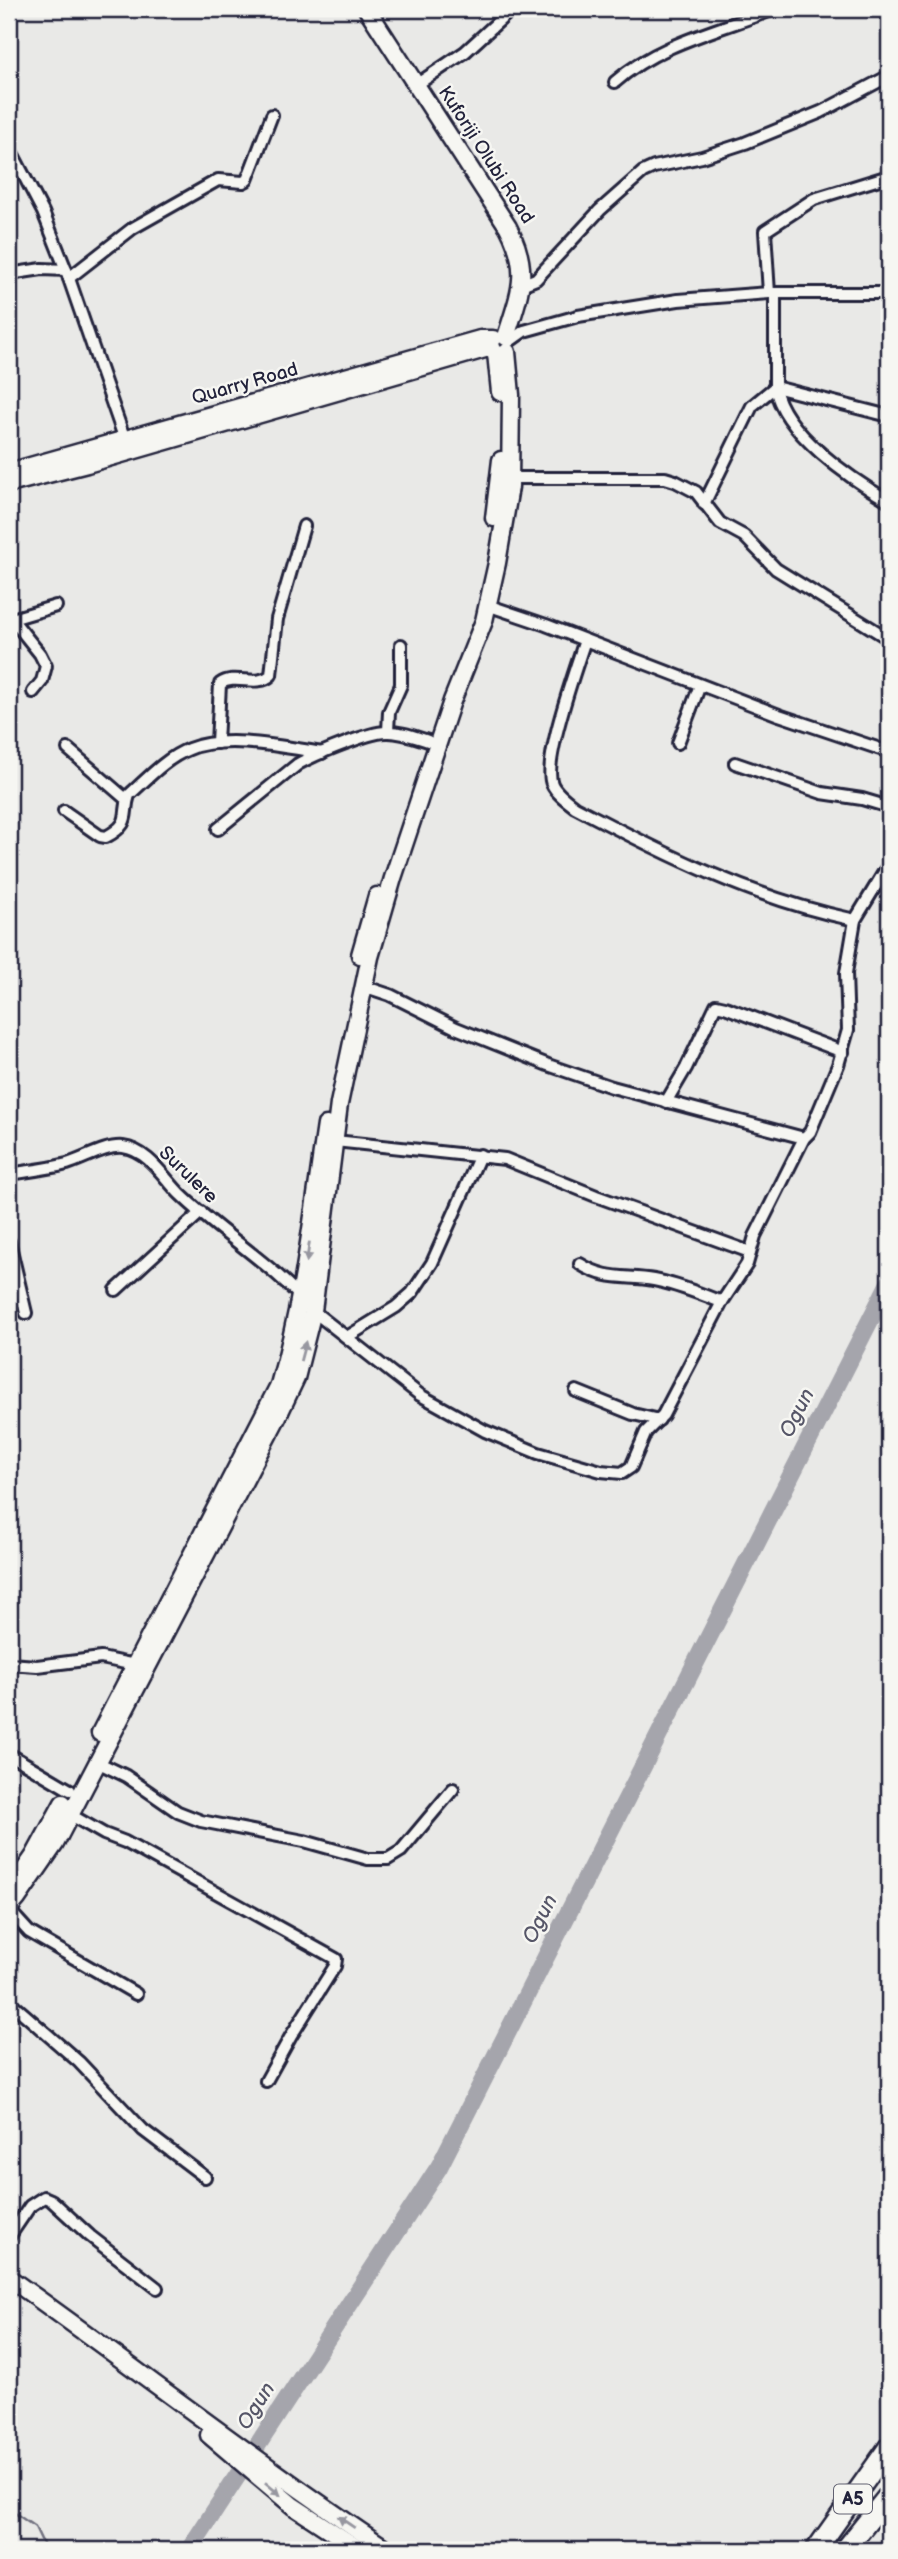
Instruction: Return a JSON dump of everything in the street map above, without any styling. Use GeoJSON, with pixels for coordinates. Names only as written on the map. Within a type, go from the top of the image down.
{"type":"FeatureCollection","features":[{"type":"Feature","properties":{"kind":"highway","name":"A5"},"geometry":{"type":"LineString","coordinates":[[816,2550],[889,2446]]}},
{"type":"Feature","properties":{"kind":"highway","name":"A5"},"geometry":{"type":"LineString","coordinates":[[845,2550],[889,2495]]}},
{"type":"Feature","properties":{"kind":"main road","name":"Kuforiji Olubi Road"},"geometry":{"type":"LineString","coordinates":[[368,10],[508,226],[518,246],[523,267],[521,285],[501,345]]}},
{"type":"Feature","properties":{"kind":"main road","name":"Quarry Road"},"geometry":{"type":"LineString","coordinates":[[9,472],[480,339],[501,345]]}},
{"type":"Feature","properties":{"kind":"main road","name":"Quarry Road"},"geometry":{"type":"LineString","coordinates":[[9,484],[501,345]]}},
{"type":"Feature","properties":{"kind":"main road"},"geometry":{"type":"LineString","coordinates":[[9,1909],[41,1866],[296,1378],[313,1311],[339,1104],[363,986],[393,878],[452,701],[484,621],[497,563],[510,478],[511,395],[501,345]]}},
{"type":"Feature","properties":{"kind":"main road"},"geometry":{"type":"LineString","coordinates":[[9,1892],[34,1856],[70,1790],[279,1385],[291,1344],[330,1099],[361,950],[428,741],[477,607],[488,560],[501,454],[501,345]]}},
{"type":"Feature","properties":{"kind":"main road"},"geometry":{"type":"LineString","coordinates":[[9,2278],[121,2360],[360,2550]]}},
{"type":"Feature","properties":{"kind":"main road"},"geometry":{"type":"LineString","coordinates":[[9,2284],[121,2360]]}},
{"type":"Feature","properties":{"kind":"main road"},"geometry":{"type":"LineString","coordinates":[[299,2500],[388,2550]]}},
{"type":"Feature","properties":{"kind":"street"},"geometry":{"type":"LineString","coordinates":[[416,85],[465,51],[512,9]]}},
{"type":"Feature","properties":{"kind":"street"},"geometry":{"type":"LineString","coordinates":[[615,82],[659,53],[761,11],[774,9]]}},
{"type":"Feature","properties":{"kind":"street"},"geometry":{"type":"LineString","coordinates":[[521,285],[536,279],[600,209],[643,173],[654,167],[702,157],[745,143],[821,112],[889,76]]}},
{"type":"Feature","properties":{"kind":"street"},"geometry":{"type":"LineString","coordinates":[[9,274],[42,269],[68,274],[133,228],[218,180],[247,180],[272,115]]}},
{"type":"Feature","properties":{"kind":"street"},"geometry":{"type":"LineString","coordinates":[[9,148],[43,212],[68,274],[125,440]]}},
{"type":"Feature","properties":{"kind":"street"},"geometry":{"type":"LineString","coordinates":[[889,176],[814,200],[765,231],[772,293],[777,401],[783,412],[827,459],[889,501]]}},
{"type":"Feature","properties":{"kind":"street"},"geometry":{"type":"LineString","coordinates":[[501,345],[524,331],[578,316],[678,300],[772,293],[889,293]]}},
{"type":"Feature","properties":{"kind":"street"},"geometry":{"type":"LineString","coordinates":[[775,387],[889,415]]}},
{"type":"Feature","properties":{"kind":"street"},"geometry":{"type":"LineString","coordinates":[[704,504],[752,406],[775,387]]}},
{"type":"Feature","properties":{"kind":"street"},"geometry":{"type":"LineString","coordinates":[[510,478],[664,478],[688,487],[696,492],[720,523],[744,536],[776,569],[889,639]]}},
{"type":"Feature","properties":{"kind":"street"},"geometry":{"type":"LineString","coordinates":[[217,743],[220,684],[229,680],[260,681],[271,675],[277,619],[304,526]]}},
{"type":"Feature","properties":{"kind":"street"},"geometry":{"type":"LineString","coordinates":[[487,605],[779,715],[889,751]]}},
{"type":"Feature","properties":{"kind":"street"},"geometry":{"type":"LineString","coordinates":[[33,692],[42,681],[46,666],[40,654],[10,617],[56,606]]}},
{"type":"Feature","properties":{"kind":"street"},"geometry":{"type":"LineString","coordinates":[[585,640],[560,721],[550,773],[552,783],[561,796],[575,807],[709,875],[811,911],[855,920]]}},
{"type":"Feature","properties":{"kind":"street"},"geometry":{"type":"LineString","coordinates":[[388,731],[389,712],[401,685],[401,645]]}},
{"type":"Feature","properties":{"kind":"street"},"geometry":{"type":"LineString","coordinates":[[678,743],[701,685]]}},
{"type":"Feature","properties":{"kind":"street"},"geometry":{"type":"LineString","coordinates":[[218,829],[298,764],[322,753],[388,731],[428,741]]}},
{"type":"Feature","properties":{"kind":"street"},"geometry":{"type":"LineString","coordinates":[[64,811],[100,836],[106,837],[127,817],[127,800],[138,786],[189,748],[217,743],[259,744],[322,753]]}},
{"type":"Feature","properties":{"kind":"street"},"geometry":{"type":"LineString","coordinates":[[68,749],[127,800]]}},
{"type":"Feature","properties":{"kind":"street"},"geometry":{"type":"LineString","coordinates":[[735,763],[822,793],[862,799],[889,807]]}},
{"type":"Feature","properties":{"kind":"street"},"geometry":{"type":"LineString","coordinates":[[576,1391],[633,1414],[659,1420],[722,1302],[747,1264],[755,1236],[804,1138],[810,1132],[843,1052],[848,1030],[846,973],[855,920],[889,864]]}},
{"type":"Feature","properties":{"kind":"street"},"geometry":{"type":"LineString","coordinates":[[363,986],[390,995],[456,1028],[548,1065],[612,1087],[804,1138]]}},
{"type":"Feature","properties":{"kind":"street"},"geometry":{"type":"LineString","coordinates":[[666,1102],[686,1068],[716,1005],[843,1052]]}},
{"type":"Feature","properties":{"kind":"street"},"geometry":{"type":"LineString","coordinates":[[335,1141],[480,1155],[517,1162],[597,1196],[750,1252]]}},
{"type":"Feature","properties":{"kind":"street","name":"Surulere"},"geometry":{"type":"LineString","coordinates":[[9,1174],[66,1164],[122,1147],[144,1156],[201,1212],[300,1295],[313,1311],[420,1395],[451,1413],[538,1453],[601,1471],[622,1473],[631,1467],[646,1432],[659,1420]]}},
{"type":"Feature","properties":{"kind":"street"},"geometry":{"type":"LineString","coordinates":[[346,1337],[396,1307],[412,1293],[432,1263],[480,1155]]}},
{"type":"Feature","properties":{"kind":"street"},"geometry":{"type":"LineString","coordinates":[[116,1290],[201,1212]]}},
{"type":"Feature","properties":{"kind":"street"},"geometry":{"type":"LineString","coordinates":[[9,1241],[13,1279],[26,1313]]}},
{"type":"Feature","properties":{"kind":"street"},"geometry":{"type":"LineString","coordinates":[[580,1264],[593,1273],[652,1280],[722,1302]]}},
{"type":"Feature","properties":{"kind":"street"},"geometry":{"type":"LineString","coordinates":[[9,1664],[37,1666],[101,1658],[135,1665]]}},
{"type":"Feature","properties":{"kind":"street"},"geometry":{"type":"LineString","coordinates":[[9,1754],[70,1790]]}},
{"type":"Feature","properties":{"kind":"street"},"geometry":{"type":"LineString","coordinates":[[97,1762],[127,1776],[178,1812],[201,1821],[279,1836],[368,1858],[388,1859],[401,1851],[453,1789]]}},
{"type":"Feature","properties":{"kind":"street"},"geometry":{"type":"LineString","coordinates":[[69,1814],[336,1959],[335,1966],[266,2081]]}},
{"type":"Feature","properties":{"kind":"street"},"geometry":{"type":"LineString","coordinates":[[9,1909],[29,1932],[135,1994]]}},
{"type":"Feature","properties":{"kind":"street"},"geometry":{"type":"LineString","coordinates":[[9,2001],[79,2062],[143,2130],[205,2178]]}},
{"type":"Feature","properties":{"kind":"street"},"geometry":{"type":"LineString","coordinates":[[9,2237],[30,2206],[44,2197],[156,2288]]}},
{"type":"Feature","properties":{"kind":"waterway","name":"Ogun"},"geometry":{"type":"LineString","coordinates":[[189,2550],[439,2167],[889,1283]]}},
{"type":"Feature","properties":{"kind":"waterway"},"geometry":{"type":"LineString","coordinates":[[9,2509],[35,2527],[46,2550]]}}]}
